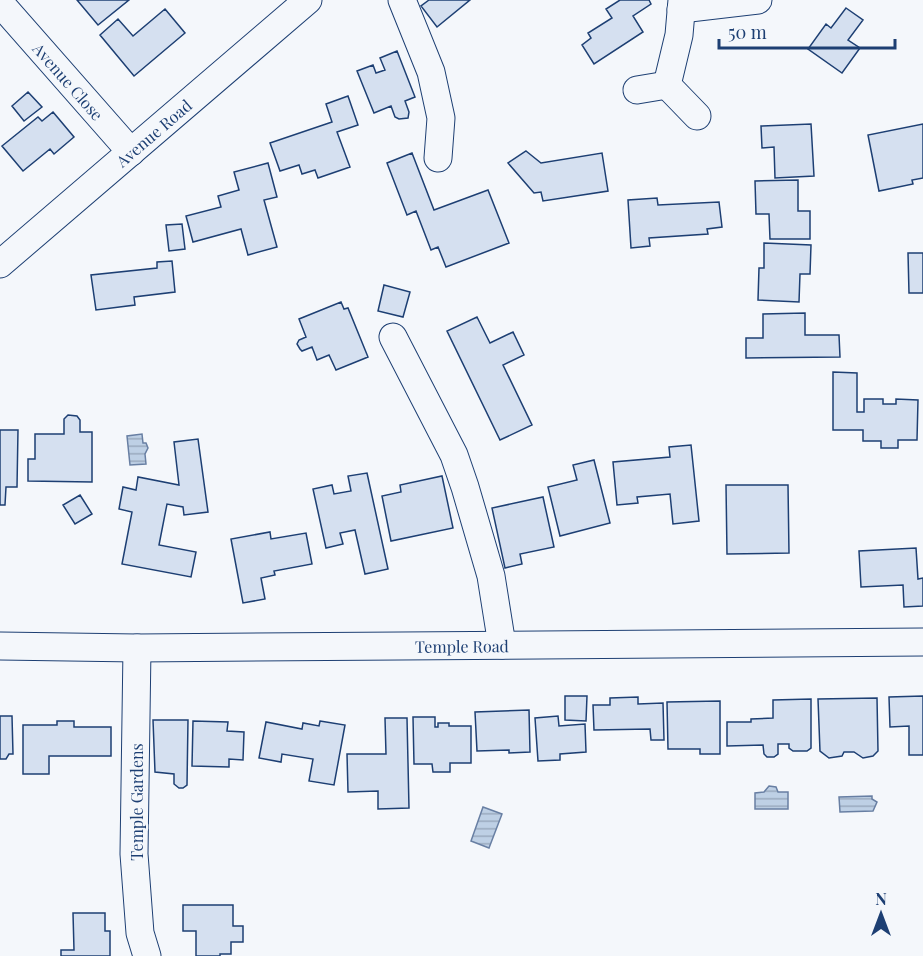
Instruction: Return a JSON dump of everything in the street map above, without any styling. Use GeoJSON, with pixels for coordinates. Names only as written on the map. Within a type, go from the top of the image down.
{"type":"FeatureCollection","features":[{"type":"Feature","properties":{"kind":"street","name":"Avenue Road"},"geometry":{"type":"LineString","coordinates":[[0,264],[308,0]]}},
{"type":"Feature","properties":{"kind":"street"},"geometry":{"type":"LineString","coordinates":[[402,0],[431,72],[441,118],[438,158]]}},
{"type":"Feature","properties":{"kind":"street"},"geometry":{"type":"LineString","coordinates":[[667,85],[679,35],[682,4],[718,6],[758,0]]}},
{"type":"Feature","properties":{"kind":"street","name":"Avenue Close"},"geometry":{"type":"LineString","coordinates":[[8,4],[131,152]]}},
{"type":"Feature","properties":{"kind":"street"},"geometry":{"type":"LineString","coordinates":[[637,90],[667,85]]}},
{"type":"Feature","properties":{"kind":"street"},"geometry":{"type":"LineString","coordinates":[[667,85],[697,116]]}},
{"type":"Feature","properties":{"kind":"street"},"geometry":{"type":"LineString","coordinates":[[393,337],[454,455],[491,576],[502,645]]}},
{"type":"Feature","properties":{"kind":"street","name":"Temple Road"},"geometry":{"type":"LineString","coordinates":[[0,646],[138,648],[923,642]]}},
{"type":"Feature","properties":{"kind":"street","name":"Temple Gardens"},"geometry":{"type":"LineString","coordinates":[[138,648],[134,854],[140,933],[147,956]]}},
{"type":"Feature","properties":{"kind":"water"},"geometry":{"type":"Polygon","coordinates":[[[142,434],[143,443],[146,443],[148,448],[145,454],[146,464],[130,465],[127,436],[142,434]]]}},
{"type":"Feature","properties":{"kind":"water"},"geometry":{"type":"Polygon","coordinates":[[[769,786],[776,787],[778,792],[788,792],[788,809],[755,809],[755,793],[764,792],[769,786]]]}},
{"type":"Feature","properties":{"kind":"water"},"geometry":{"type":"Polygon","coordinates":[[[872,796],[872,799],[877,802],[873,811],[840,812],[839,797],[872,796]]]}},
{"type":"Feature","properties":{"kind":"water"},"geometry":{"type":"Polygon","coordinates":[[[483,807],[502,814],[489,848],[471,841],[483,807]]]}},
{"type":"Feature","properties":{"kind":"building"},"geometry":{"type":"Polygon","coordinates":[[[77,0],[129,0],[98,25],[77,0]]]}},
{"type":"Feature","properties":{"kind":"building"},"geometry":{"type":"Polygon","coordinates":[[[429,0],[470,0],[437,27],[421,6],[429,0]]]}},
{"type":"Feature","properties":{"kind":"building"},"geometry":{"type":"Polygon","coordinates":[[[620,0],[649,0],[651,4],[633,16],[643,32],[594,64],[582,45],[591,38],[588,33],[612,18],[606,9],[620,0]]]}},
{"type":"Feature","properties":{"kind":"building"},"geometry":{"type":"Polygon","coordinates":[[[846,8],[863,20],[848,40],[860,48],[842,73],[808,49],[826,24],[831,28],[846,8]]]}},
{"type":"Feature","properties":{"kind":"building"},"geometry":{"type":"Polygon","coordinates":[[[165,9],[185,33],[134,76],[100,35],[118,19],[133,36],[165,9]]]}},
{"type":"Feature","properties":{"kind":"building"},"geometry":{"type":"Polygon","coordinates":[[[397,51],[415,97],[405,101],[409,112],[408,118],[399,119],[395,117],[391,106],[374,113],[357,71],[373,65],[376,73],[385,70],[380,58],[397,51]]]}},
{"type":"Feature","properties":{"kind":"building"},"geometry":{"type":"Polygon","coordinates":[[[28,92],[42,107],[24,121],[12,106],[28,92]]]}},
{"type":"Feature","properties":{"kind":"building"},"geometry":{"type":"Polygon","coordinates":[[[348,96],[358,125],[337,132],[350,167],[318,178],[315,170],[302,174],[299,165],[280,171],[270,143],[332,122],[326,104],[348,96]]]}},
{"type":"Feature","properties":{"kind":"building"},"geometry":{"type":"Polygon","coordinates":[[[53,112],[74,137],[54,154],[50,149],[23,171],[2,146],[38,117],[42,121],[53,112]]]}},
{"type":"Feature","properties":{"kind":"building"},"geometry":{"type":"Polygon","coordinates":[[[811,124],[814,176],[775,178],[774,147],[762,148],[761,126],[811,124]]]}},
{"type":"Feature","properties":{"kind":"building"},"geometry":{"type":"Polygon","coordinates":[[[923,124],[923,178],[912,180],[913,184],[879,191],[868,135],[923,124]]]}},
{"type":"Feature","properties":{"kind":"building"},"geometry":{"type":"Polygon","coordinates":[[[526,151],[541,163],[602,153],[608,191],[543,201],[541,192],[534,193],[508,163],[526,151]]]}},
{"type":"Feature","properties":{"kind":"building"},"geometry":{"type":"Polygon","coordinates":[[[412,153],[434,210],[488,190],[509,243],[446,267],[438,247],[431,250],[416,211],[407,215],[387,163],[412,153]]]}},
{"type":"Feature","properties":{"kind":"building"},"geometry":{"type":"Polygon","coordinates":[[[268,163],[277,197],[264,200],[277,247],[248,255],[241,229],[193,242],[186,216],[221,207],[218,196],[239,190],[234,172],[268,163]]]}},
{"type":"Feature","properties":{"kind":"building"},"geometry":{"type":"Polygon","coordinates":[[[798,180],[798,211],[810,211],[810,239],[770,239],[769,214],[756,214],[755,181],[798,180]]]}},
{"type":"Feature","properties":{"kind":"building"},"geometry":{"type":"Polygon","coordinates":[[[657,198],[658,205],[719,202],[722,227],[707,229],[708,234],[649,238],[650,246],[631,248],[628,200],[657,198]]]}},
{"type":"Feature","properties":{"kind":"building"},"geometry":{"type":"Polygon","coordinates":[[[182,224],[185,249],[169,251],[166,225],[182,224]]]}},
{"type":"Feature","properties":{"kind":"building"},"geometry":{"type":"Polygon","coordinates":[[[764,243],[811,245],[810,274],[800,274],[799,302],[758,300],[759,268],[764,268],[764,243]]]}},
{"type":"Feature","properties":{"kind":"building"},"geometry":{"type":"Polygon","coordinates":[[[908,253],[923,253],[923,293],[909,293],[908,253]]]}},
{"type":"Feature","properties":{"kind":"building"},"geometry":{"type":"Polygon","coordinates":[[[172,261],[175,292],[134,297],[135,305],[96,310],[91,275],[157,268],[157,262],[172,261]]]}},
{"type":"Feature","properties":{"kind":"building"},"geometry":{"type":"Polygon","coordinates":[[[384,285],[410,292],[403,317],[378,311],[384,285]]]}},
{"type":"Feature","properties":{"kind":"building"},"geometry":{"type":"Polygon","coordinates":[[[341,302],[344,309],[348,308],[368,357],[336,370],[329,355],[317,360],[312,347],[302,351],[297,344],[299,340],[306,337],[299,319],[341,302]]]}},
{"type":"Feature","properties":{"kind":"building"},"geometry":{"type":"Polygon","coordinates":[[[805,313],[805,335],[839,335],[840,357],[746,358],[746,338],[763,338],[763,314],[805,313]]]}},
{"type":"Feature","properties":{"kind":"building"},"geometry":{"type":"Polygon","coordinates":[[[477,317],[490,343],[513,332],[524,355],[503,365],[532,425],[500,440],[447,331],[477,317]]]}},
{"type":"Feature","properties":{"kind":"building"},"geometry":{"type":"Polygon","coordinates":[[[833,372],[857,373],[857,412],[864,412],[864,399],[883,399],[883,404],[896,404],[896,399],[918,400],[917,440],[898,440],[898,448],[881,448],[881,441],[863,441],[863,430],[833,430],[833,372]]]}},
{"type":"Feature","properties":{"kind":"building"},"geometry":{"type":"Polygon","coordinates":[[[68,415],[77,416],[80,420],[80,432],[92,432],[92,482],[28,481],[28,459],[35,459],[35,434],[64,434],[64,419],[68,415]]]}},
{"type":"Feature","properties":{"kind":"building"},"geometry":{"type":"Polygon","coordinates":[[[0,430],[18,430],[17,487],[6,487],[5,505],[0,505],[0,430]]]}},
{"type":"Feature","properties":{"kind":"building"},"geometry":{"type":"Polygon","coordinates":[[[198,439],[208,512],[184,515],[183,507],[167,504],[159,545],[196,552],[191,577],[122,564],[132,512],[119,509],[123,487],[136,490],[138,477],[179,485],[174,442],[198,439]]]}},
{"type":"Feature","properties":{"kind":"building"},"geometry":{"type":"Polygon","coordinates":[[[691,445],[699,521],[673,524],[670,494],[637,497],[638,503],[617,505],[613,462],[670,457],[669,447],[691,445]]]}},
{"type":"Feature","properties":{"kind":"building"},"geometry":{"type":"Polygon","coordinates":[[[594,460],[610,523],[560,536],[548,487],[577,480],[573,465],[594,460]]]}},
{"type":"Feature","properties":{"kind":"building"},"geometry":{"type":"Polygon","coordinates":[[[367,473],[388,569],[365,574],[355,530],[340,533],[343,544],[326,548],[313,489],[332,485],[334,494],[351,491],[348,476],[367,473]]]}},
{"type":"Feature","properties":{"kind":"building"},"geometry":{"type":"Polygon","coordinates":[[[442,476],[453,528],[391,541],[382,496],[401,492],[400,485],[442,476]]]}},
{"type":"Feature","properties":{"kind":"building"},"geometry":{"type":"Polygon","coordinates":[[[726,485],[788,485],[789,553],[727,554],[726,485]]]}},
{"type":"Feature","properties":{"kind":"building"},"geometry":{"type":"Polygon","coordinates":[[[80,495],[92,514],[75,524],[63,505],[80,495]]]}},
{"type":"Feature","properties":{"kind":"building"},"geometry":{"type":"Polygon","coordinates":[[[543,497],[554,547],[520,554],[522,564],[505,568],[492,508],[543,497]]]}},
{"type":"Feature","properties":{"kind":"building"},"geometry":{"type":"Polygon","coordinates":[[[270,532],[271,539],[306,533],[312,564],[274,571],[275,575],[261,578],[265,599],[243,603],[231,539],[270,532]]]}},
{"type":"Feature","properties":{"kind":"building"},"geometry":{"type":"Polygon","coordinates":[[[916,548],[918,579],[923,578],[923,606],[904,607],[903,585],[861,587],[859,551],[916,548]]]}},
{"type":"Feature","properties":{"kind":"building"},"geometry":{"type":"Polygon","coordinates":[[[565,696],[587,696],[586,721],[565,720],[565,696]]]}},
{"type":"Feature","properties":{"kind":"building"},"geometry":{"type":"Polygon","coordinates":[[[923,696],[923,755],[909,755],[909,726],[890,727],[889,697],[923,696]]]}},
{"type":"Feature","properties":{"kind":"building"},"geometry":{"type":"Polygon","coordinates":[[[638,697],[638,704],[663,703],[664,740],[651,740],[650,729],[594,730],[593,705],[610,705],[610,698],[638,697]]]}},
{"type":"Feature","properties":{"kind":"building"},"geometry":{"type":"Polygon","coordinates":[[[877,698],[878,751],[873,756],[863,758],[854,752],[844,752],[842,756],[829,758],[820,751],[818,699],[877,698]]]}},
{"type":"Feature","properties":{"kind":"building"},"geometry":{"type":"Polygon","coordinates":[[[811,699],[811,748],[807,751],[793,751],[789,748],[789,744],[778,744],[778,754],[774,757],[767,757],[764,754],[763,745],[727,746],[727,722],[751,722],[751,719],[773,718],[773,700],[811,699]]]}},
{"type":"Feature","properties":{"kind":"building"},"geometry":{"type":"Polygon","coordinates":[[[720,701],[720,754],[700,754],[700,749],[668,749],[667,702],[720,701]]]}},
{"type":"Feature","properties":{"kind":"building"},"geometry":{"type":"Polygon","coordinates":[[[529,710],[530,752],[477,751],[475,712],[529,710]]]}},
{"type":"Feature","properties":{"kind":"building"},"geometry":{"type":"Polygon","coordinates":[[[0,716],[12,716],[13,754],[9,754],[6,759],[0,759],[0,716]]]}},
{"type":"Feature","properties":{"kind":"building"},"geometry":{"type":"Polygon","coordinates":[[[558,716],[559,726],[585,724],[586,752],[560,754],[560,760],[538,761],[535,718],[558,716]]]}},
{"type":"Feature","properties":{"kind":"building"},"geometry":{"type":"Polygon","coordinates":[[[413,717],[435,717],[435,727],[438,727],[438,723],[449,723],[449,726],[471,726],[471,763],[450,763],[450,772],[433,772],[432,764],[414,764],[413,717]]]}},
{"type":"Feature","properties":{"kind":"building"},"geometry":{"type":"Polygon","coordinates":[[[385,718],[407,718],[409,808],[378,809],[378,791],[348,792],[347,754],[386,754],[385,718]]]}},
{"type":"Feature","properties":{"kind":"building"},"geometry":{"type":"Polygon","coordinates":[[[153,720],[188,720],[187,785],[183,788],[174,784],[174,774],[155,772],[153,720]]]}},
{"type":"Feature","properties":{"kind":"building"},"geometry":{"type":"Polygon","coordinates":[[[57,721],[74,721],[74,727],[111,727],[111,756],[49,756],[49,774],[23,774],[23,725],[57,725],[57,721]]]}},
{"type":"Feature","properties":{"kind":"building"},"geometry":{"type":"Polygon","coordinates":[[[193,721],[228,722],[227,731],[244,732],[243,760],[229,759],[229,767],[192,766],[193,721]]]}},
{"type":"Feature","properties":{"kind":"building"},"geometry":{"type":"Polygon","coordinates":[[[320,721],[345,725],[334,785],[309,781],[313,759],[282,754],[281,762],[259,758],[266,722],[302,729],[303,723],[319,726],[320,721]]]}},
{"type":"Feature","properties":{"kind":"building"},"geometry":{"type":"Polygon","coordinates":[[[183,905],[233,905],[233,926],[243,926],[243,942],[231,942],[231,954],[196,956],[196,931],[183,931],[183,905]]]}},
{"type":"Feature","properties":{"kind":"building"},"geometry":{"type":"Polygon","coordinates":[[[73,913],[105,913],[105,931],[110,931],[110,956],[61,956],[61,950],[74,950],[73,913]]]}}]}
